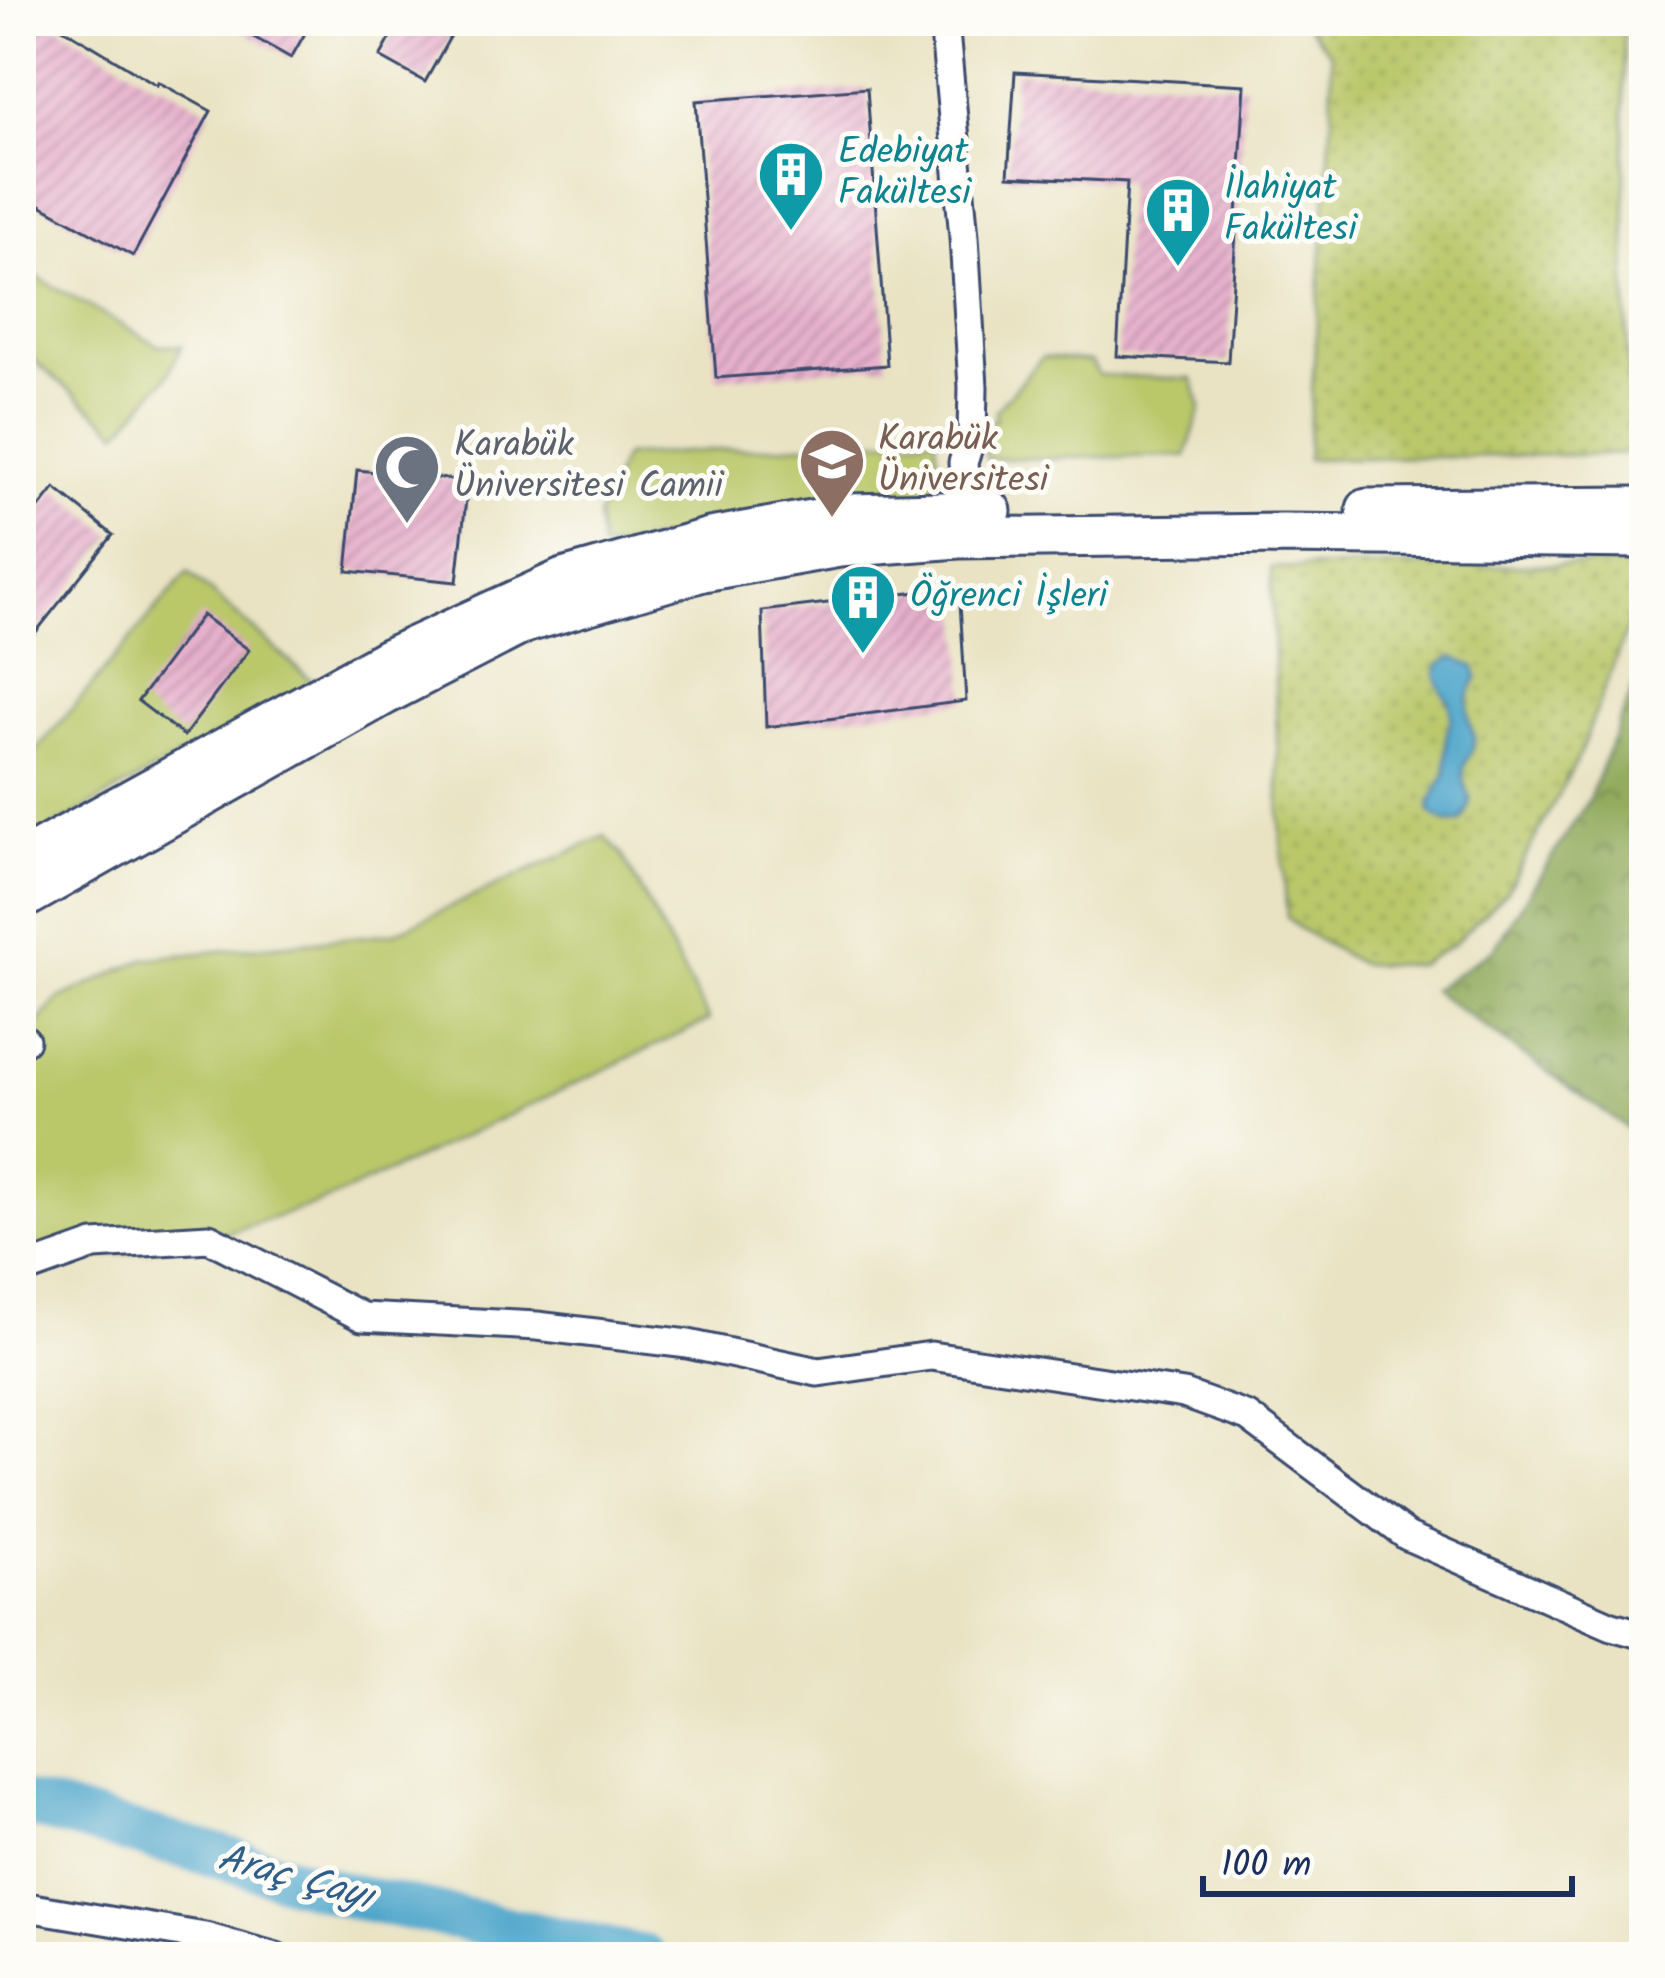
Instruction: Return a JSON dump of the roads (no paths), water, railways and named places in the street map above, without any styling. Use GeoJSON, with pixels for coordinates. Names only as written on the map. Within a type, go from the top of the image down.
{"type":"FeatureCollection","features":[{"type":"Feature","properties":{"kind":"main road"},"geometry":{"type":"LineString","coordinates":[[21,900],[384,695],[524,623],[703,571],[968,525],[1644,507]]}},
{"type":"Feature","properties":{"kind":"main road"},"geometry":{"type":"LineString","coordinates":[[21,860],[387,659],[562,579],[710,538],[846,514],[968,525],[1644,538]]}},
{"type":"Feature","properties":{"kind":"street"},"geometry":{"type":"LineString","coordinates":[[944,21],[973,387],[972,434],[963,463],[968,525]]}},
{"type":"Feature","properties":{"kind":"street"},"geometry":{"type":"LineString","coordinates":[[21,1271],[94,1245],[209,1238],[362,1317],[537,1326],[667,1342],[818,1372],[931,1356],[1184,1394],[1248,1417],[1407,1536],[1612,1626],[1644,1635]]}},
{"type":"Feature","properties":{"kind":"street"},"geometry":{"type":"LineString","coordinates":[[21,1906],[205,1937],[276,1957]]}},
{"type":"Feature","properties":{"kind":"water"},"geometry":{"type":"Polygon","coordinates":[[[1453,657],[1475,667],[1478,678],[1468,706],[1474,739],[1464,777],[1470,799],[1460,822],[1443,820],[1429,810],[1446,774],[1451,718],[1450,703],[1436,674],[1440,664],[1453,657]]]}},
{"type":"Feature","properties":{"kind":"waterway","name":"Araç Çayı"},"geometry":{"type":"LineString","coordinates":[[21,1803],[346,1895],[643,1957]]}},
{"type":"Feature","properties":{"kind":"place","name":"Edebiyat Fakültesi"},"geometry":{"type":"Point","coordinates":[791,233]}},
{"type":"Feature","properties":{"kind":"place","name":"İlahiyat Fakültesi"},"geometry":{"type":"Point","coordinates":[1178,269]}},
{"type":"Feature","properties":{"kind":"place","name":"Karabük Üniversitesi"},"geometry":{"type":"Point","coordinates":[832,520]}},
{"type":"Feature","properties":{"kind":"place","name":"Karabük Üniversitesi Camii"},"geometry":{"type":"Point","coordinates":[407,526]}},
{"type":"Feature","properties":{"kind":"place","name":"Öğrenci İşleri"},"geometry":{"type":"Point","coordinates":[863,656]}}]}
